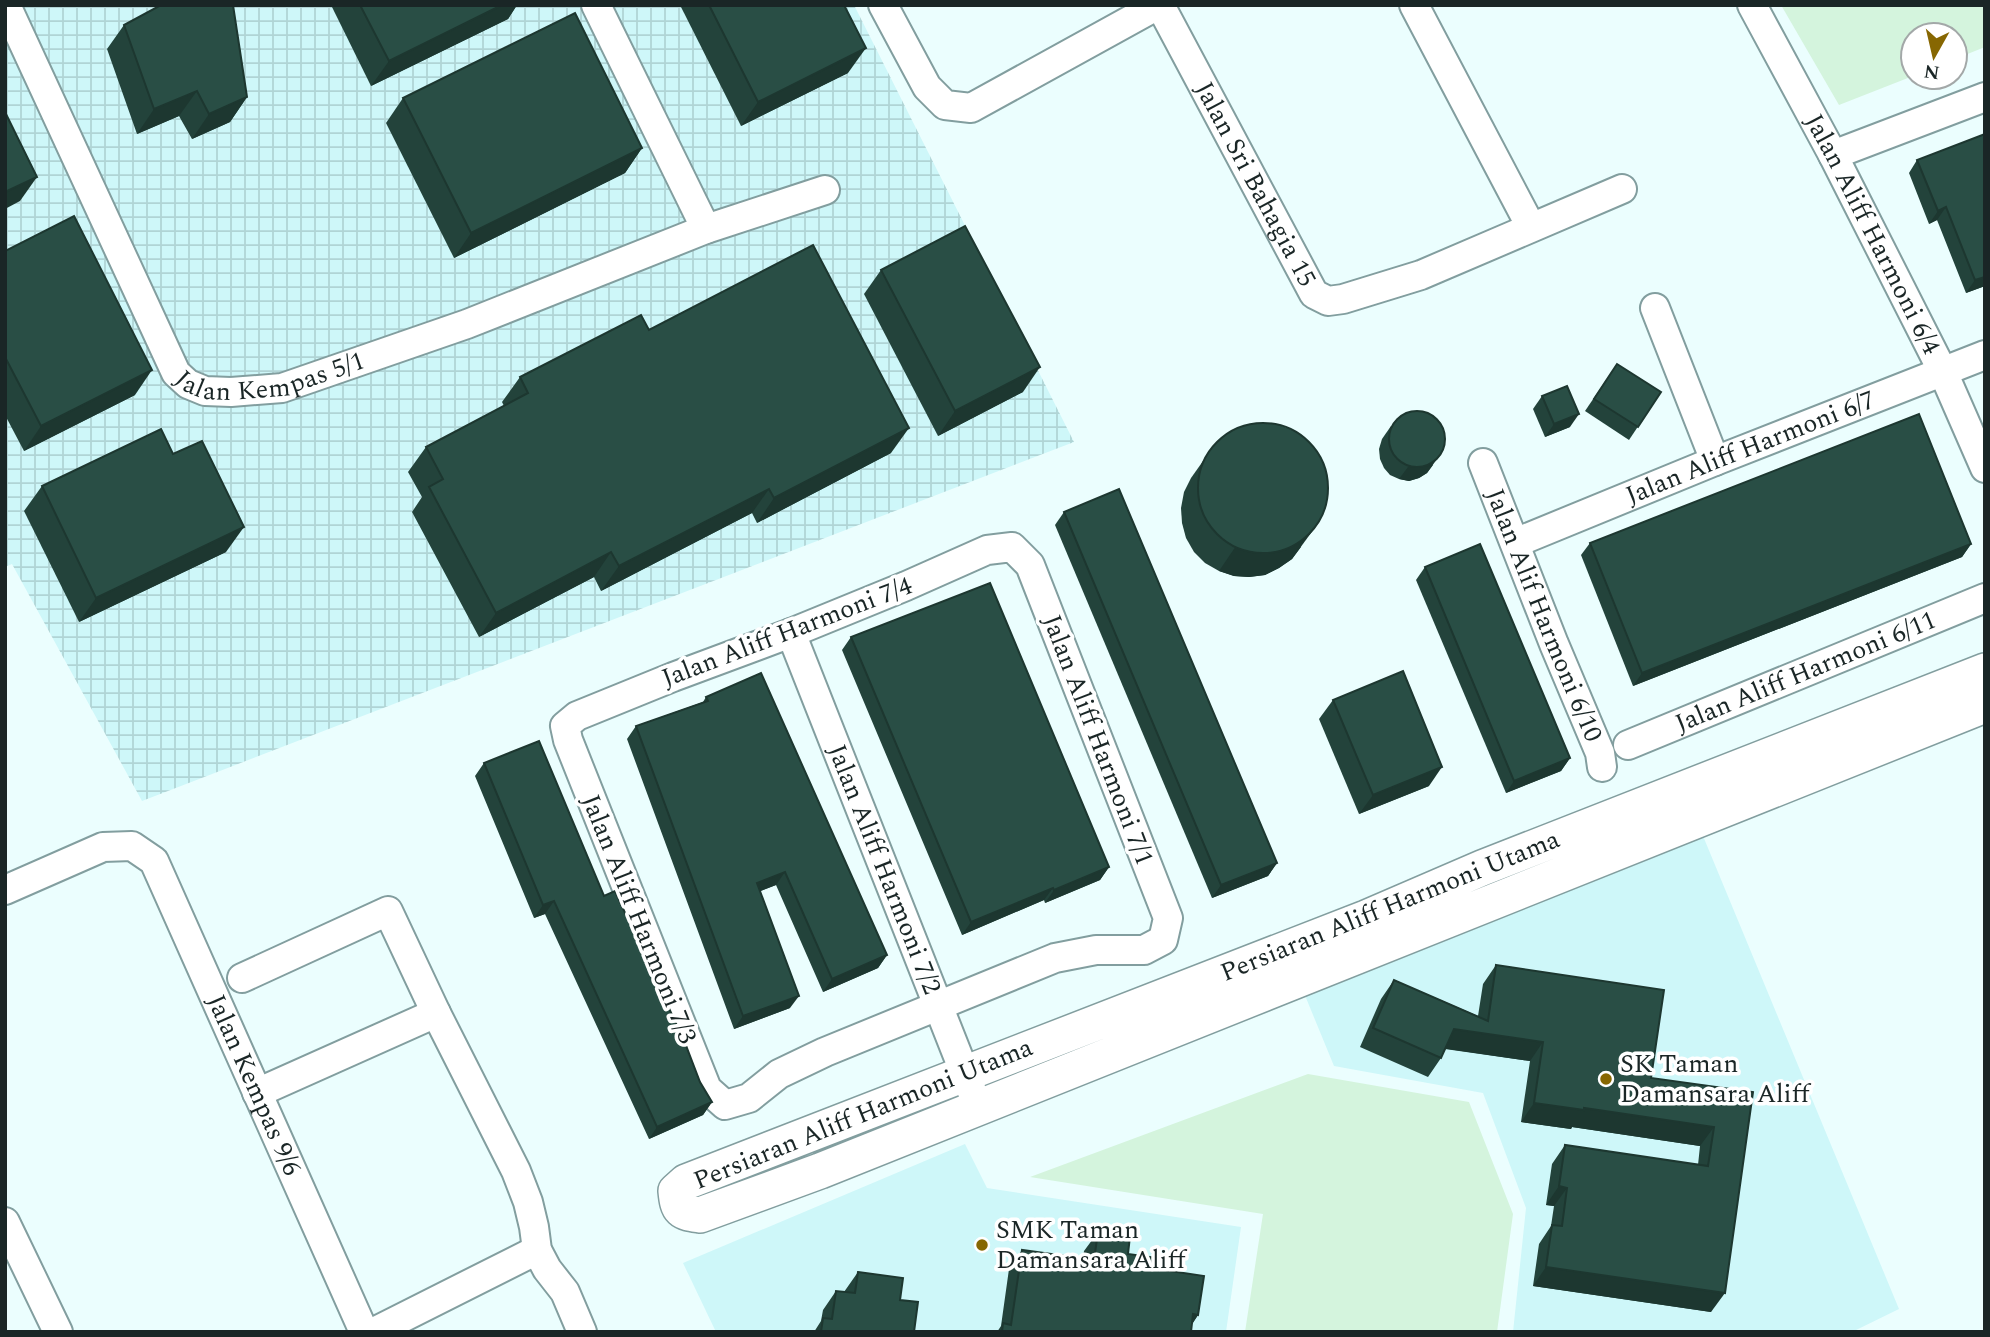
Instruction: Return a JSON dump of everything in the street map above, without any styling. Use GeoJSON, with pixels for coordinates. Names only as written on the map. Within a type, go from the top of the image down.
{"type":"FeatureCollection","features":[{"type":"Feature","properties":{"kind":"street","name":"Jalan Kempas 5/1"},"geometry":{"type":"LineString","coordinates":[[6,5],[176,373],[188,384],[205,391],[231,393],[282,388],[467,324],[706,229],[825,190]]}},
{"type":"Feature","properties":{"kind":"street"},"geometry":{"type":"LineString","coordinates":[[596,5],[706,229]]}},
{"type":"Feature","properties":{"kind":"street"},"geometry":{"type":"LineString","coordinates":[[883,5],[928,87],[945,105],[971,108],[1159,5]]}},
{"type":"Feature","properties":{"kind":"street","name":"Jalan Sri Bahagia 15"},"geometry":{"type":"LineString","coordinates":[[1159,5],[1314,294],[1328,301],[1343,299],[1421,275],[1622,189]]}},
{"type":"Feature","properties":{"kind":"street"},"geometry":{"type":"LineString","coordinates":[[1414,5],[1531,227]]}},
{"type":"Feature","properties":{"kind":"street","name":"Jalan Aliff Harmoni 6/4"},"geometry":{"type":"LineString","coordinates":[[1752,5],[1833,155],[1943,372],[1985,468]]}},
{"type":"Feature","properties":{"kind":"street"},"geometry":{"type":"LineString","coordinates":[[1833,155],[1985,97]]}},
{"type":"Feature","properties":{"kind":"street"},"geometry":{"type":"LineString","coordinates":[[1655,308],[1715,461]]}},
{"type":"Feature","properties":{"kind":"street","name":"Jalan Aliff Harmoni 6/7"},"geometry":{"type":"LineString","coordinates":[[1515,543],[1985,355]]}},
{"type":"Feature","properties":{"kind":"street","name":"Jalan Alif Harmoni 6/10"},"geometry":{"type":"LineString","coordinates":[[1483,463],[1600,753],[1602,767]]}},
{"type":"Feature","properties":{"kind":"street","name":"Jalan Aliff Harmoni 7/4"},"geometry":{"type":"LineString","coordinates":[[565,726],[577,716],[791,633],[987,550],[1012,547]]}},
{"type":"Feature","properties":{"kind":"street","name":"Jalan Aliff Harmoni 7/1"},"geometry":{"type":"LineString","coordinates":[[939,1005],[1055,958],[1096,950],[1144,950],[1163,940],[1168,918],[1030,565],[1012,547]]}},
{"type":"Feature","properties":{"kind":"street","name":"Jalan Aliff Harmoni 6/11"},"geometry":{"type":"LineString","coordinates":[[1628,745],[1985,598]]}},
{"type":"Feature","properties":{"kind":"street","name":"Jalan Aliff Harmoni 7/2"},"geometry":{"type":"LineString","coordinates":[[791,633],[978,1106]]}},
{"type":"Feature","properties":{"kind":"street","name":"Persiaran Aliff Harmoni Utama"},"geometry":{"type":"LineString","coordinates":[[1985,671],[1482,868],[1366,918],[686,1182],[676,1191],[677,1206],[684,1213],[700,1215],[820,1171],[1985,705]]}},
{"type":"Feature","properties":{"kind":"street","name":"Jalan Aliff Harmoni 7/3"},"geometry":{"type":"LineString","coordinates":[[565,726],[568,740],[707,1089],[725,1105],[749,1098],[779,1074],[825,1052],[939,1005]]}},
{"type":"Feature","properties":{"kind":"street","name":"Jalan Kempas 9/6"},"geometry":{"type":"LineString","coordinates":[[5,890],[103,848],[132,846],[154,861],[364,1332]]}},
{"type":"Feature","properties":{"kind":"street"},"geometry":{"type":"LineString","coordinates":[[242,978],[388,911],[516,1171],[528,1202],[537,1250],[547,1269],[565,1292],[582,1332]]}},
{"type":"Feature","properties":{"kind":"street"},"geometry":{"type":"LineString","coordinates":[[257,1093],[436,1013]]}},
{"type":"Feature","properties":{"kind":"street"},"geometry":{"type":"LineString","coordinates":[[5,1222],[58,1332]]}},
{"type":"Feature","properties":{"kind":"street"},"geometry":{"type":"LineString","coordinates":[[374,1332],[537,1250]]}},
{"type":"Feature","properties":{"kind":"shaded area"},"geometry":{"type":"Polygon","coordinates":[[[5,5],[854,5],[1074,442],[142,801],[12,564],[5,567],[5,5]]]}},
{"type":"Feature","properties":{"kind":"shaded area","name":"SK Taman Damansara Aliff"},"geometry":{"type":"Polygon","coordinates":[[[1703,836],[1899,1309],[1852,1332],[1513,1332],[1526,1208],[1483,1093],[1334,1066],[1304,993],[1703,836]]]}},
{"type":"Feature","properties":{"kind":"shaded area","name":"SMK Taman Damansara Aliff"},"geometry":{"type":"Polygon","coordinates":[[[965,1144],[987,1188],[1241,1227],[1226,1332],[716,1332],[683,1263],[965,1144]]]}},
{"type":"Feature","properties":{"kind":"green space"},"geometry":{"type":"Polygon","coordinates":[[[1781,5],[1985,5],[1985,47],[1969,53],[1969,21],[1899,21],[1899,81],[1839,105],[1781,5]]]}},
{"type":"Feature","properties":{"kind":"green space"},"geometry":{"type":"Polygon","coordinates":[[[1308,1074],[1469,1102],[1513,1214],[1497,1332],[1245,1332],[1263,1214],[1030,1177],[1308,1074]]]}},
{"type":"Feature","properties":{"kind":"building"},"geometry":{"type":"Polygon","coordinates":[[[161,5],[233,5],[247,97],[209,114],[197,91],[154,109],[124,25],[161,5]]]}},
{"type":"Feature","properties":{"kind":"building"},"geometry":{"type":"Polygon","coordinates":[[[360,5],[502,5],[389,61],[360,5]]]}},
{"type":"Feature","properties":{"kind":"building"},"geometry":{"type":"Polygon","coordinates":[[[709,5],[844,5],[866,48],[758,102],[709,5]]]}},
{"type":"Feature","properties":{"kind":"building"},"geometry":{"type":"Polygon","coordinates":[[[575,13],[642,148],[471,233],[403,98],[575,13]]]}},
{"type":"Feature","properties":{"kind":"building"},"geometry":{"type":"Polygon","coordinates":[[[5,112],[37,177],[5,192],[5,112]]]}},
{"type":"Feature","properties":{"kind":"building"},"geometry":{"type":"Polygon","coordinates":[[[1985,134],[1985,277],[1975,280],[1946,207],[1938,211],[1917,160],[1985,134]]]}},
{"type":"Feature","properties":{"kind":"building"},"geometry":{"type":"Polygon","coordinates":[[[74,216],[152,370],[41,426],[5,357],[5,251],[74,216]]]}},
{"type":"Feature","properties":{"kind":"building"},"geometry":{"type":"Polygon","coordinates":[[[965,226],[1040,367],[955,411],[881,270],[965,226]]]}},
{"type":"Feature","properties":{"kind":"building"},"geometry":{"type":"Polygon","coordinates":[[[813,245],[909,428],[774,498],[769,489],[619,566],[611,552],[496,613],[429,487],[443,479],[426,447],[528,393],[520,377],[641,315],[649,330],[813,245]]]}},
{"type":"Feature","properties":{"kind":"building"},"geometry":{"type":"Polygon","coordinates":[[[1617,364],[1661,392],[1638,427],[1594,399],[1617,364]]]}},
{"type":"Feature","properties":{"kind":"building"},"geometry":{"type":"Polygon","coordinates":[[[1567,386],[1579,414],[1554,424],[1542,396],[1567,386]]]}},
{"type":"Feature","properties":{"kind":"building"},"geometry":{"type":"Polygon","coordinates":[[[1411,411],[1423,411],[1437,419],[1445,433],[1443,450],[1437,459],[1423,467],[1411,467],[1394,455],[1389,445],[1389,433],[1401,416],[1411,411]]]}},
{"type":"Feature","properties":{"kind":"building"},"geometry":{"type":"Polygon","coordinates":[[[1919,414],[1971,544],[1642,673],[1590,543],[1919,414]]]}},
{"type":"Feature","properties":{"kind":"building"},"geometry":{"type":"Polygon","coordinates":[[[1263,423],[1288,428],[1309,442],[1323,463],[1328,488],[1323,513],[1309,534],[1288,548],[1263,553],[1238,548],[1217,534],[1203,513],[1198,488],[1203,463],[1217,442],[1238,428],[1263,423]]]}},
{"type":"Feature","properties":{"kind":"building"},"geometry":{"type":"Polygon","coordinates":[[[161,429],[173,454],[202,441],[244,527],[96,598],[42,486],[161,429]]]}},
{"type":"Feature","properties":{"kind":"building"},"geometry":{"type":"Polygon","coordinates":[[[1119,489],[1277,863],[1221,885],[1064,512],[1119,489]]]}},
{"type":"Feature","properties":{"kind":"building"},"geometry":{"type":"Polygon","coordinates":[[[1480,544],[1570,758],[1514,781],[1425,567],[1480,544]]]}},
{"type":"Feature","properties":{"kind":"building"},"geometry":{"type":"Polygon","coordinates":[[[990,583],[1109,867],[971,922],[851,637],[990,583]]]}},
{"type":"Feature","properties":{"kind":"building"},"geometry":{"type":"Polygon","coordinates":[[[1403,671],[1442,767],[1373,795],[1333,700],[1403,671]]]}},
{"type":"Feature","properties":{"kind":"building"},"geometry":{"type":"Polygon","coordinates":[[[761,673],[887,955],[832,979],[785,872],[757,883],[799,996],[743,1016],[636,726],[708,701],[706,697],[761,673]]]}},
{"type":"Feature","properties":{"kind":"building"},"geometry":{"type":"Polygon","coordinates":[[[539,741],[604,896],[615,891],[685,1043],[700,1082],[712,1102],[657,1127],[554,901],[543,905],[484,763],[539,741]]]}},
{"type":"Feature","properties":{"kind":"building"},"geometry":{"type":"Polygon","coordinates":[[[1496,965],[1664,990],[1651,1078],[1753,1092],[1725,1293],[1546,1267],[1552,1225],[1562,1226],[1567,1188],[1559,1186],[1565,1145],[1708,1166],[1714,1127],[1534,1103],[1543,1042],[1454,1029],[1441,1058],[1373,1028],[1394,980],[1488,1021],[1496,965]]]}},
{"type":"Feature","properties":{"kind":"building"},"geometry":{"type":"Polygon","coordinates":[[[1098,1232],[1130,1236],[1128,1254],[1158,1258],[1157,1269],[1204,1276],[1198,1315],[1193,1314],[1191,1332],[1002,1332],[1003,1323],[1011,1325],[1022,1250],[1094,1260],[1098,1232]]]}},
{"type":"Feature","properties":{"kind":"building"},"geometry":{"type":"Polygon","coordinates":[[[858,1272],[903,1278],[900,1300],[918,1302],[914,1332],[821,1332],[823,1318],[832,1319],[836,1291],[855,1293],[858,1272]]]}},
{"type":"Feature","properties":{"kind":"place","name":"SK Taman Damansara Aliff"},"geometry":{"type":"Point","coordinates":[1606,1079]}},
{"type":"Feature","properties":{"kind":"place","name":"SMK Taman Damansara Aliff"},"geometry":{"type":"Point","coordinates":[982,1245]}}]}
